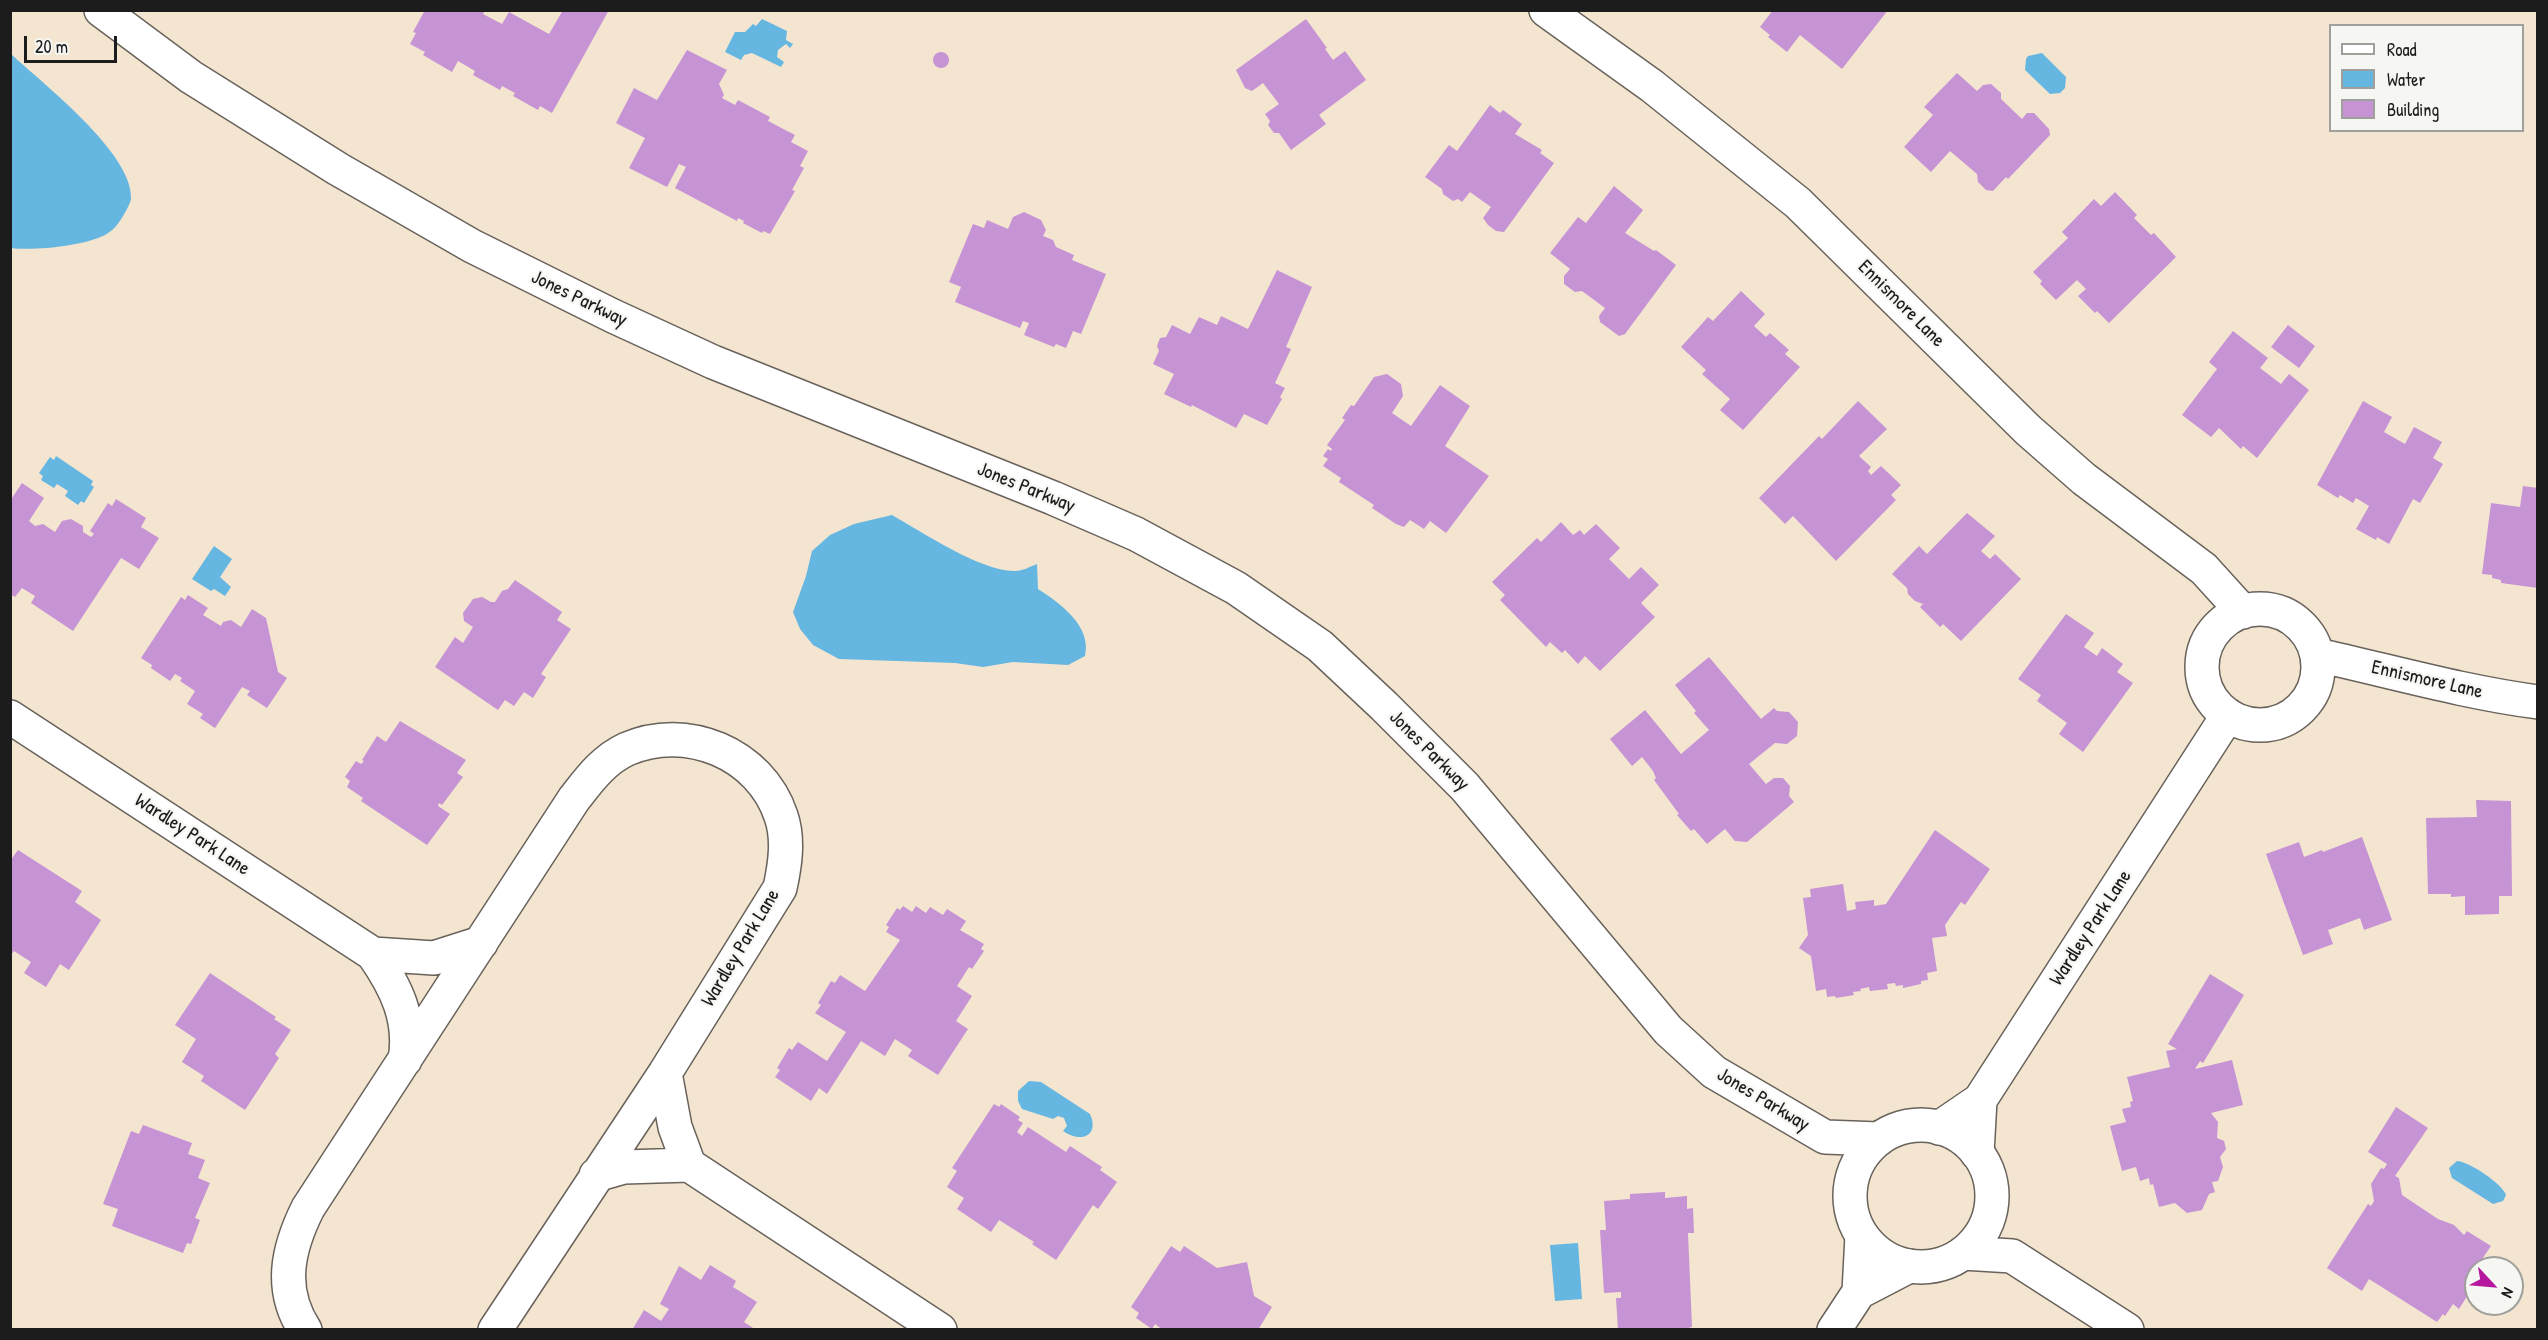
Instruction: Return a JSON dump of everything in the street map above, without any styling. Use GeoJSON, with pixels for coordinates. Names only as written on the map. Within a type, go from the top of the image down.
{"type":"FeatureCollection","features":[{"type":"Feature","properties":{"kind":"street","name":"Jones Parkway"},"geometry":{"type":"LineString","coordinates":[[101,10],[191,77],[338,169],[472,246],[713,362],[1053,498],[1136,534],[1236,588],[1320,646],[1466,787],[1668,1030],[1714,1072],[1825,1137],[1852,1180]]}},
{"type":"Feature","properties":{"kind":"street","name":"Ennismore Lane"},"geometry":{"type":"LineString","coordinates":[[1546,10],[1652,86],[1798,203],[2028,430],[2085,479],[2204,569],[2243,612]]}},
{"type":"Feature","properties":{"kind":"street"},"geometry":{"type":"LineString","coordinates":[[2254,609],[2274,610],[2292,617],[2306,630],[2315,646],[2317,656],[2316,684],[2308,700],[2294,714],[2278,722],[2259,725],[2241,722],[2228,715],[2211,698],[2204,680],[2203,661],[2208,641],[2219,625],[2235,614],[2254,609]]}},
{"type":"Feature","properties":{"kind":"street","name":"Ennismore Lane"},"geometry":{"type":"LineString","coordinates":[[2317,656],[2501,697],[2538,702]]}},
{"type":"Feature","properties":{"kind":"street","name":"Wardley Park Lane"},"geometry":{"type":"LineString","coordinates":[[1939,1128],[1980,1100],[2228,715]]}},
{"type":"Feature","properties":{"kind":"street","name":"Wardley Park Lane"},"geometry":{"type":"LineString","coordinates":[[10,717],[373,954],[391,980],[405,1014],[408,1043],[405,1060]]}},
{"type":"Feature","properties":{"kind":"street","name":"Wardley Park Lane"},"geometry":{"type":"LineString","coordinates":[[305,1329],[295,1311],[288,1280],[290,1252],[294,1237],[308,1208],[574,799],[591,777],[608,761],[627,749],[661,739],[695,741],[739,760],[764,785],[781,816],[784,834],[784,869],[780,888],[665,1073],[495,1329]]}},
{"type":"Feature","properties":{"kind":"street","name":"Wardley Park Lane"},"geometry":{"type":"LineString","coordinates":[[373,954],[434,958],[481,943]]}},
{"type":"Feature","properties":{"kind":"street"},"geometry":{"type":"LineString","coordinates":[[665,1073],[675,1127],[689,1166]]}},
{"type":"Feature","properties":{"kind":"street"},"geometry":{"type":"LineString","coordinates":[[1977,1153],[1980,1100]]}},
{"type":"Feature","properties":{"kind":"street"},"geometry":{"type":"LineString","coordinates":[[1991,1206],[1984,1229],[1963,1253],[1932,1267],[1910,1266],[1899,1264],[1879,1254],[1862,1236],[1852,1214],[1850,1190],[1863,1156],[1879,1139],[1902,1128],[1915,1126],[1939,1128],[1961,1138],[1977,1153],[1989,1179],[1991,1206],[2012,1256]]}},
{"type":"Feature","properties":{"kind":"street","name":"Jones Parkway"},"geometry":{"type":"LineString","coordinates":[[1825,1137],[1879,1139]]}},
{"type":"Feature","properties":{"kind":"street"},"geometry":{"type":"LineString","coordinates":[[596,1175],[624,1167],[689,1166],[940,1329]]}},
{"type":"Feature","properties":{"kind":"street"},"geometry":{"type":"LineString","coordinates":[[1859,1292],[1862,1236]]}},
{"type":"Feature","properties":{"kind":"street"},"geometry":{"type":"LineString","coordinates":[[1963,1253],[2012,1256],[2127,1329]]}},
{"type":"Feature","properties":{"kind":"street"},"geometry":{"type":"LineString","coordinates":[[1834,1329],[1859,1292],[1910,1266]]}},
{"type":"Feature","properties":{"kind":"water"},"geometry":{"type":"Polygon","coordinates":[[[762,19],[787,31],[786,40],[793,44],[790,48],[786,44],[778,50],[777,57],[784,62],[781,67],[752,53],[744,55],[741,60],[725,52],[735,32],[745,32],[753,24],[756,26],[762,19]]]}},
{"type":"Feature","properties":{"kind":"water"},"geometry":{"type":"Polygon","coordinates":[[[2042,53],[2066,77],[2065,88],[2060,93],[2050,94],[2025,70],[2028,56],[2042,53]]]}},
{"type":"Feature","properties":{"kind":"water"},"geometry":{"type":"Polygon","coordinates":[[[11,54],[84,120],[118,161],[128,181],[131,199],[119,222],[105,235],[59,247],[11,248],[11,54]]]}},
{"type":"Feature","properties":{"kind":"water"},"geometry":{"type":"Polygon","coordinates":[[[56,456],[93,481],[91,485],[94,487],[84,503],[81,501],[78,505],[65,496],[68,491],[57,484],[54,488],[41,480],[43,476],[39,473],[50,457],[54,460],[56,456]]]}},
{"type":"Feature","properties":{"kind":"water"},"geometry":{"type":"Polygon","coordinates":[[[892,515],[952,550],[986,565],[1001,570],[1015,571],[1037,564],[1038,589],[1064,608],[1079,625],[1086,645],[1085,656],[1068,665],[1013,662],[983,667],[955,663],[839,659],[813,645],[800,629],[793,612],[812,551],[830,535],[854,524],[892,515]]]}},
{"type":"Feature","properties":{"kind":"water"},"geometry":{"type":"Polygon","coordinates":[[[214,546],[232,559],[220,577],[231,587],[225,596],[214,589],[211,591],[192,579],[214,546]]]}},
{"type":"Feature","properties":{"kind":"water"},"geometry":{"type":"Polygon","coordinates":[[[1029,1081],[1041,1082],[1090,1114],[1092,1128],[1090,1133],[1082,1137],[1069,1135],[1063,1131],[1067,1126],[1064,1118],[1058,1116],[1053,1119],[1022,1109],[1018,1101],[1018,1091],[1029,1081]]]}},
{"type":"Feature","properties":{"kind":"water"},"geometry":{"type":"Polygon","coordinates":[[[2457,1161],[2477,1169],[2499,1185],[2506,1195],[2503,1201],[2493,1204],[2452,1178],[2449,1168],[2457,1161]]]}},
{"type":"Feature","properties":{"kind":"water"},"geometry":{"type":"Polygon","coordinates":[[[1578,1243],[1582,1299],[1555,1301],[1550,1245],[1578,1243]]]}},
{"type":"Feature","properties":{"kind":"building"},"geometry":{"type":"Polygon","coordinates":[[[425,10],[485,10],[483,14],[502,24],[509,12],[549,34],[563,10],[609,10],[552,113],[540,106],[538,110],[513,96],[515,93],[502,86],[500,90],[473,75],[475,71],[458,61],[452,72],[423,55],[425,52],[410,44],[416,33],[413,32],[425,10]]]}},
{"type":"Feature","properties":{"kind":"building"},"geometry":{"type":"Polygon","coordinates":[[[1773,10],[1888,10],[1842,69],[1800,35],[1787,52],[1768,37],[1770,35],[1760,27],[1773,10]]]}},
{"type":"Feature","properties":{"kind":"building"},"geometry":{"type":"Polygon","coordinates":[[[1306,19],[1333,60],[1345,51],[1366,80],[1319,115],[1326,124],[1291,150],[1279,133],[1274,133],[1268,125],[1270,121],[1265,114],[1279,104],[1263,83],[1252,91],[1245,88],[1236,70],[1306,19]]]}},
{"type":"Feature","properties":{"kind":"building"},"geometry":{"type":"Polygon","coordinates":[[[687,50],[727,70],[719,84],[724,95],[722,98],[735,105],[738,100],[770,117],[768,121],[795,135],[791,142],[808,151],[800,166],[804,168],[792,190],[795,191],[770,234],[763,231],[762,233],[738,218],[737,221],[675,188],[686,167],[679,164],[667,187],[629,168],[645,138],[616,123],[634,88],[657,100],[687,50]]]}},
{"type":"Feature","properties":{"kind":"building"},"geometry":{"type":"Polygon","coordinates":[[[941,52],[949,60],[941,68],[933,60],[941,52]]]}},
{"type":"Feature","properties":{"kind":"building"},"geometry":{"type":"Polygon","coordinates":[[[1957,73],[1977,91],[1983,85],[1991,84],[2001,93],[2001,99],[2022,119],[2027,113],[2034,113],[2049,129],[2050,135],[2008,179],[2006,177],[1993,191],[1986,190],[1978,182],[1977,174],[1950,151],[1931,172],[1904,147],[1933,115],[1924,107],[1957,73]]]}},
{"type":"Feature","properties":{"kind":"building"},"geometry":{"type":"Polygon","coordinates":[[[1490,105],[1500,113],[1503,110],[1522,124],[1515,134],[1542,150],[1540,153],[1554,163],[1504,232],[1496,231],[1488,225],[1483,218],[1491,207],[1470,192],[1462,202],[1458,199],[1453,201],[1443,194],[1442,189],[1425,177],[1449,145],[1457,151],[1490,105]]]}},
{"type":"Feature","properties":{"kind":"building"},"geometry":{"type":"Polygon","coordinates":[[[1614,186],[1643,210],[1625,233],[1654,251],[1656,250],[1676,265],[1625,334],[1619,336],[1600,322],[1599,316],[1605,308],[1582,291],[1575,292],[1564,284],[1564,276],[1570,269],[1550,253],[1578,217],[1586,223],[1614,186]]]}},
{"type":"Feature","properties":{"kind":"building"},"geometry":{"type":"Polygon","coordinates":[[[2115,192],[2137,215],[2134,218],[2151,235],[2154,233],[2176,257],[2109,323],[2078,296],[2086,289],[2077,280],[2056,300],[2040,284],[2042,281],[2033,272],[2068,238],[2062,232],[2094,199],[2101,206],[2115,192]]]}},
{"type":"Feature","properties":{"kind":"building"},"geometry":{"type":"Polygon","coordinates":[[[1024,212],[1041,220],[1046,230],[1043,236],[1053,240],[1056,247],[1074,255],[1072,260],[1106,274],[1081,334],[1073,331],[1066,348],[1056,344],[1054,347],[1024,335],[1029,323],[1023,321],[1020,328],[955,302],[961,287],[949,282],[973,224],[984,228],[987,220],[1008,229],[1013,217],[1024,212]]]}},
{"type":"Feature","properties":{"kind":"building"},"geometry":{"type":"Polygon","coordinates":[[[1277,270],[1312,287],[1286,347],[1291,349],[1275,383],[1285,388],[1280,397],[1282,399],[1267,425],[1244,414],[1236,428],[1192,405],[1191,407],[1164,394],[1174,374],[1153,364],[1159,351],[1157,346],[1160,338],[1166,337],[1172,325],[1190,334],[1199,317],[1217,325],[1221,316],[1248,329],[1277,270]]]}},
{"type":"Feature","properties":{"kind":"building"},"geometry":{"type":"Polygon","coordinates":[[[1741,291],[1765,314],[1754,326],[1766,337],[1770,333],[1789,350],[1785,354],[1800,367],[1743,430],[1720,410],[1730,399],[1702,374],[1706,370],[1681,347],[1708,317],[1713,321],[1741,291]]]}},
{"type":"Feature","properties":{"kind":"building"},"geometry":{"type":"Polygon","coordinates":[[[2288,325],[2315,346],[2299,368],[2271,347],[2288,325]]]}},
{"type":"Feature","properties":{"kind":"building"},"geometry":{"type":"Polygon","coordinates":[[[2233,331],[2268,358],[2260,368],[2281,384],[2289,374],[2309,390],[2257,458],[2243,446],[2241,449],[2219,428],[2211,437],[2182,415],[2217,369],[2209,362],[2233,331]]]}},
{"type":"Feature","properties":{"kind":"building"},"geometry":{"type":"Polygon","coordinates":[[[1387,374],[1401,384],[1403,396],[1392,413],[1411,426],[1440,385],[1470,406],[1445,446],[1489,476],[1446,533],[1430,521],[1424,529],[1410,520],[1404,527],[1396,524],[1372,508],[1374,505],[1339,482],[1341,478],[1323,466],[1328,459],[1323,456],[1328,449],[1331,451],[1332,449],[1327,445],[1345,420],[1342,418],[1351,405],[1354,406],[1374,377],[1387,374]]]}},
{"type":"Feature","properties":{"kind":"building"},"geometry":{"type":"Polygon","coordinates":[[[1858,401],[1887,429],[1859,456],[1871,467],[1868,471],[1871,475],[1881,466],[1901,485],[1891,495],[1896,500],[1836,561],[1793,516],[1785,524],[1759,498],[1819,436],[1822,439],[1858,401]]]}},
{"type":"Feature","properties":{"kind":"building"},"geometry":{"type":"Polygon","coordinates":[[[2363,401],[2392,417],[2384,432],[2405,444],[2414,427],[2442,442],[2433,458],[2443,464],[2420,503],[2413,499],[2389,544],[2356,529],[2369,506],[2356,498],[2353,503],[2340,495],[2338,498],[2317,485],[2363,401]]]}},
{"type":"Feature","properties":{"kind":"building"},"geometry":{"type":"Polygon","coordinates":[[[22,483],[44,498],[29,521],[35,526],[43,524],[55,532],[62,521],[71,519],[83,526],[83,532],[91,537],[94,534],[90,531],[108,503],[112,506],[116,499],[146,518],[141,527],[159,538],[139,569],[121,558],[73,631],[31,603],[35,596],[22,588],[15,597],[10,594],[10,501],[22,483]]]}},
{"type":"Feature","properties":{"kind":"building"},"geometry":{"type":"Polygon","coordinates":[[[2523,486],[2538,488],[2538,588],[2501,583],[2501,580],[2492,578],[2492,575],[2482,574],[2491,503],[2520,507],[2523,486]]]}},
{"type":"Feature","properties":{"kind":"building"},"geometry":{"type":"Polygon","coordinates":[[[1967,513],[1995,536],[1981,551],[1990,559],[1995,554],[2021,579],[1961,641],[1943,624],[1940,627],[1920,607],[1923,604],[1915,601],[1908,594],[1907,588],[1892,574],[1919,546],[1927,554],[1967,513]]]}},
{"type":"Feature","properties":{"kind":"building"},"geometry":{"type":"Polygon","coordinates":[[[1561,522],[1573,535],[1580,530],[1584,535],[1596,524],[1620,548],[1609,559],[1629,579],[1641,567],[1659,585],[1641,603],[1655,617],[1600,671],[1585,656],[1578,664],[1565,650],[1562,653],[1550,642],[1546,647],[1500,600],[1505,595],[1492,582],[1537,538],[1541,542],[1561,522]]]}},
{"type":"Feature","properties":{"kind":"building"},"geometry":{"type":"Polygon","coordinates":[[[515,580],[562,612],[557,620],[571,629],[541,674],[546,677],[533,698],[524,692],[514,706],[505,700],[498,710],[435,667],[455,637],[463,643],[473,627],[464,621],[463,613],[473,599],[482,597],[495,602],[502,591],[508,589],[515,580]]]}},
{"type":"Feature","properties":{"kind":"building"},"geometry":{"type":"Polygon","coordinates":[[[188,595],[208,608],[203,615],[221,626],[223,622],[231,620],[241,627],[252,609],[266,618],[278,672],[287,678],[267,708],[247,695],[250,691],[242,687],[215,728],[200,718],[203,714],[187,704],[195,691],[180,681],[182,678],[175,674],[170,681],[141,658],[181,597],[185,600],[188,595]]]}},
{"type":"Feature","properties":{"kind":"building"},"geometry":{"type":"Polygon","coordinates":[[[2066,614],[2094,633],[2084,647],[2097,656],[2102,648],[2123,664],[2117,672],[2133,683],[2083,752],[2059,734],[2067,723],[2037,701],[2041,695],[2018,679],[2066,614]]]}},
{"type":"Feature","properties":{"kind":"building"},"geometry":{"type":"Polygon","coordinates":[[[1709,657],[1761,719],[1774,708],[1777,711],[1789,712],[1798,722],[1797,736],[1787,744],[1775,743],[1749,764],[1766,784],[1774,778],[1783,778],[1790,786],[1789,796],[1794,802],[1747,842],[1735,841],[1725,829],[1707,844],[1677,815],[1679,814],[1654,780],[1656,778],[1653,771],[1642,757],[1632,766],[1610,739],[1645,710],[1681,754],[1709,730],[1675,685],[1709,657]]]}},
{"type":"Feature","properties":{"kind":"building"},"geometry":{"type":"Polygon","coordinates":[[[400,721],[466,760],[457,773],[463,777],[442,805],[439,803],[438,806],[450,814],[427,845],[361,801],[363,798],[347,787],[350,781],[345,777],[356,761],[361,764],[364,761],[362,760],[377,736],[386,742],[400,721]]]}},
{"type":"Feature","properties":{"kind":"building"},"geometry":{"type":"Polygon","coordinates":[[[2476,800],[2511,801],[2512,896],[2499,896],[2499,914],[2465,915],[2465,896],[2428,894],[2426,818],[2477,817],[2476,800]]]}},
{"type":"Feature","properties":{"kind":"building"},"geometry":{"type":"Polygon","coordinates":[[[1935,830],[1990,869],[1965,905],[1961,902],[1945,925],[1947,936],[1932,938],[1937,971],[1927,973],[1928,980],[1921,981],[1921,984],[1903,988],[1903,985],[1896,986],[1895,983],[1887,984],[1888,989],[1870,991],[1869,987],[1853,992],[1854,995],[1836,998],[1835,996],[1827,997],[1826,989],[1816,991],[1811,956],[1799,948],[1808,935],[1803,898],[1811,897],[1810,889],[1843,884],[1847,911],[1856,909],[1855,902],[1874,900],[1874,906],[1886,904],[1935,830]]]}},
{"type":"Feature","properties":{"kind":"building"},"geometry":{"type":"Polygon","coordinates":[[[2362,837],[2392,920],[2364,930],[2360,918],[2328,930],[2333,944],[2303,955],[2266,854],[2299,842],[2304,857],[2362,837]]]}},
{"type":"Feature","properties":{"kind":"building"},"geometry":{"type":"Polygon","coordinates":[[[18,850],[82,891],[75,902],[101,920],[69,970],[60,964],[46,987],[24,973],[31,962],[14,951],[10,956],[10,861],[18,850]]]}},
{"type":"Feature","properties":{"kind":"building"},"geometry":{"type":"Polygon","coordinates":[[[903,906],[912,912],[916,906],[926,913],[930,907],[943,915],[947,909],[966,921],[960,930],[984,944],[981,949],[984,951],[972,969],[969,967],[957,986],[972,996],[956,1021],[968,1029],[938,1075],[908,1056],[912,1050],[895,1039],[885,1056],[861,1041],[827,1094],[819,1088],[811,1101],[775,1077],[780,1070],[777,1068],[789,1048],[792,1050],[798,1042],[827,1061],[846,1032],[815,1013],[821,1005],[818,1003],[831,981],[835,983],[840,975],[865,991],[900,940],[886,932],[889,927],[886,925],[897,908],[900,910],[903,906]]]}},
{"type":"Feature","properties":{"kind":"building"},"geometry":{"type":"Polygon","coordinates":[[[210,973],[276,1017],[274,1019],[291,1030],[275,1054],[279,1058],[245,1110],[201,1081],[204,1076],[182,1062],[196,1039],[175,1025],[210,973]]]}},
{"type":"Feature","properties":{"kind":"building"},"geometry":{"type":"Polygon","coordinates":[[[2210,974],[2244,995],[2203,1063],[2200,1061],[2195,1069],[2232,1060],[2243,1105],[2211,1113],[2218,1122],[2217,1138],[2224,1141],[2226,1149],[2220,1157],[2223,1167],[2218,1181],[2212,1182],[2215,1192],[2209,1194],[2202,1210],[2187,1213],[2175,1203],[2159,1207],[2153,1184],[2150,1185],[2149,1178],[2140,1181],[2136,1167],[2122,1171],[2110,1126],[2126,1122],[2122,1109],[2131,1107],[2130,1102],[2133,1101],[2127,1077],[2170,1067],[2166,1051],[2177,1049],[2168,1044],[2210,974]]]}},
{"type":"Feature","properties":{"kind":"building"},"geometry":{"type":"Polygon","coordinates":[[[994,1104],[999,1107],[1001,1104],[1020,1117],[1018,1120],[1023,1123],[1017,1132],[1022,1136],[1028,1127],[1066,1152],[1070,1146],[1102,1167],[1100,1170],[1117,1182],[1098,1209],[1093,1205],[1056,1260],[1032,1244],[1034,1242],[999,1220],[991,1232],[957,1209],[964,1198],[947,1187],[957,1171],[952,1168],[994,1104]]]}},
{"type":"Feature","properties":{"kind":"building"},"geometry":{"type":"Polygon","coordinates":[[[2396,1107],[2428,1128],[2395,1176],[2399,1178],[2402,1195],[2438,1219],[2454,1225],[2464,1235],[2467,1231],[2491,1246],[2484,1256],[2464,1256],[2464,1301],[2459,1309],[2453,1304],[2445,1316],[2443,1314],[2437,1322],[2369,1279],[2362,1291],[2327,1268],[2368,1204],[2371,1206],[2374,1201],[2371,1184],[2381,1168],[2384,1169],[2387,1164],[2368,1152],[2396,1107]]]}},
{"type":"Feature","properties":{"kind":"building"},"geometry":{"type":"Polygon","coordinates":[[[143,1125],[192,1143],[188,1154],[205,1160],[198,1178],[210,1183],[195,1218],[200,1220],[191,1244],[187,1243],[183,1253],[112,1226],[118,1209],[103,1204],[131,1131],[139,1134],[143,1125]]]}},
{"type":"Feature","properties":{"kind":"building"},"geometry":{"type":"Polygon","coordinates":[[[1665,1192],[1665,1198],[1687,1196],[1687,1209],[1693,1208],[1694,1233],[1688,1233],[1692,1327],[1688,1330],[1618,1330],[1616,1298],[1621,1298],[1621,1292],[1604,1293],[1600,1230],[1606,1230],[1604,1201],[1630,1199],[1630,1194],[1665,1192]]]}},
{"type":"Feature","properties":{"kind":"building"},"geometry":{"type":"Polygon","coordinates":[[[1171,1246],[1180,1252],[1184,1246],[1217,1268],[1247,1262],[1254,1296],[1272,1307],[1258,1330],[1163,1330],[1155,1324],[1152,1329],[1136,1318],[1139,1313],[1131,1307],[1171,1246]]]}},
{"type":"Feature","properties":{"kind":"building"},"geometry":{"type":"Polygon","coordinates":[[[710,1265],[736,1281],[733,1287],[757,1302],[744,1322],[756,1330],[632,1330],[644,1310],[661,1321],[669,1309],[660,1304],[679,1266],[701,1280],[710,1265]]]}}]}
